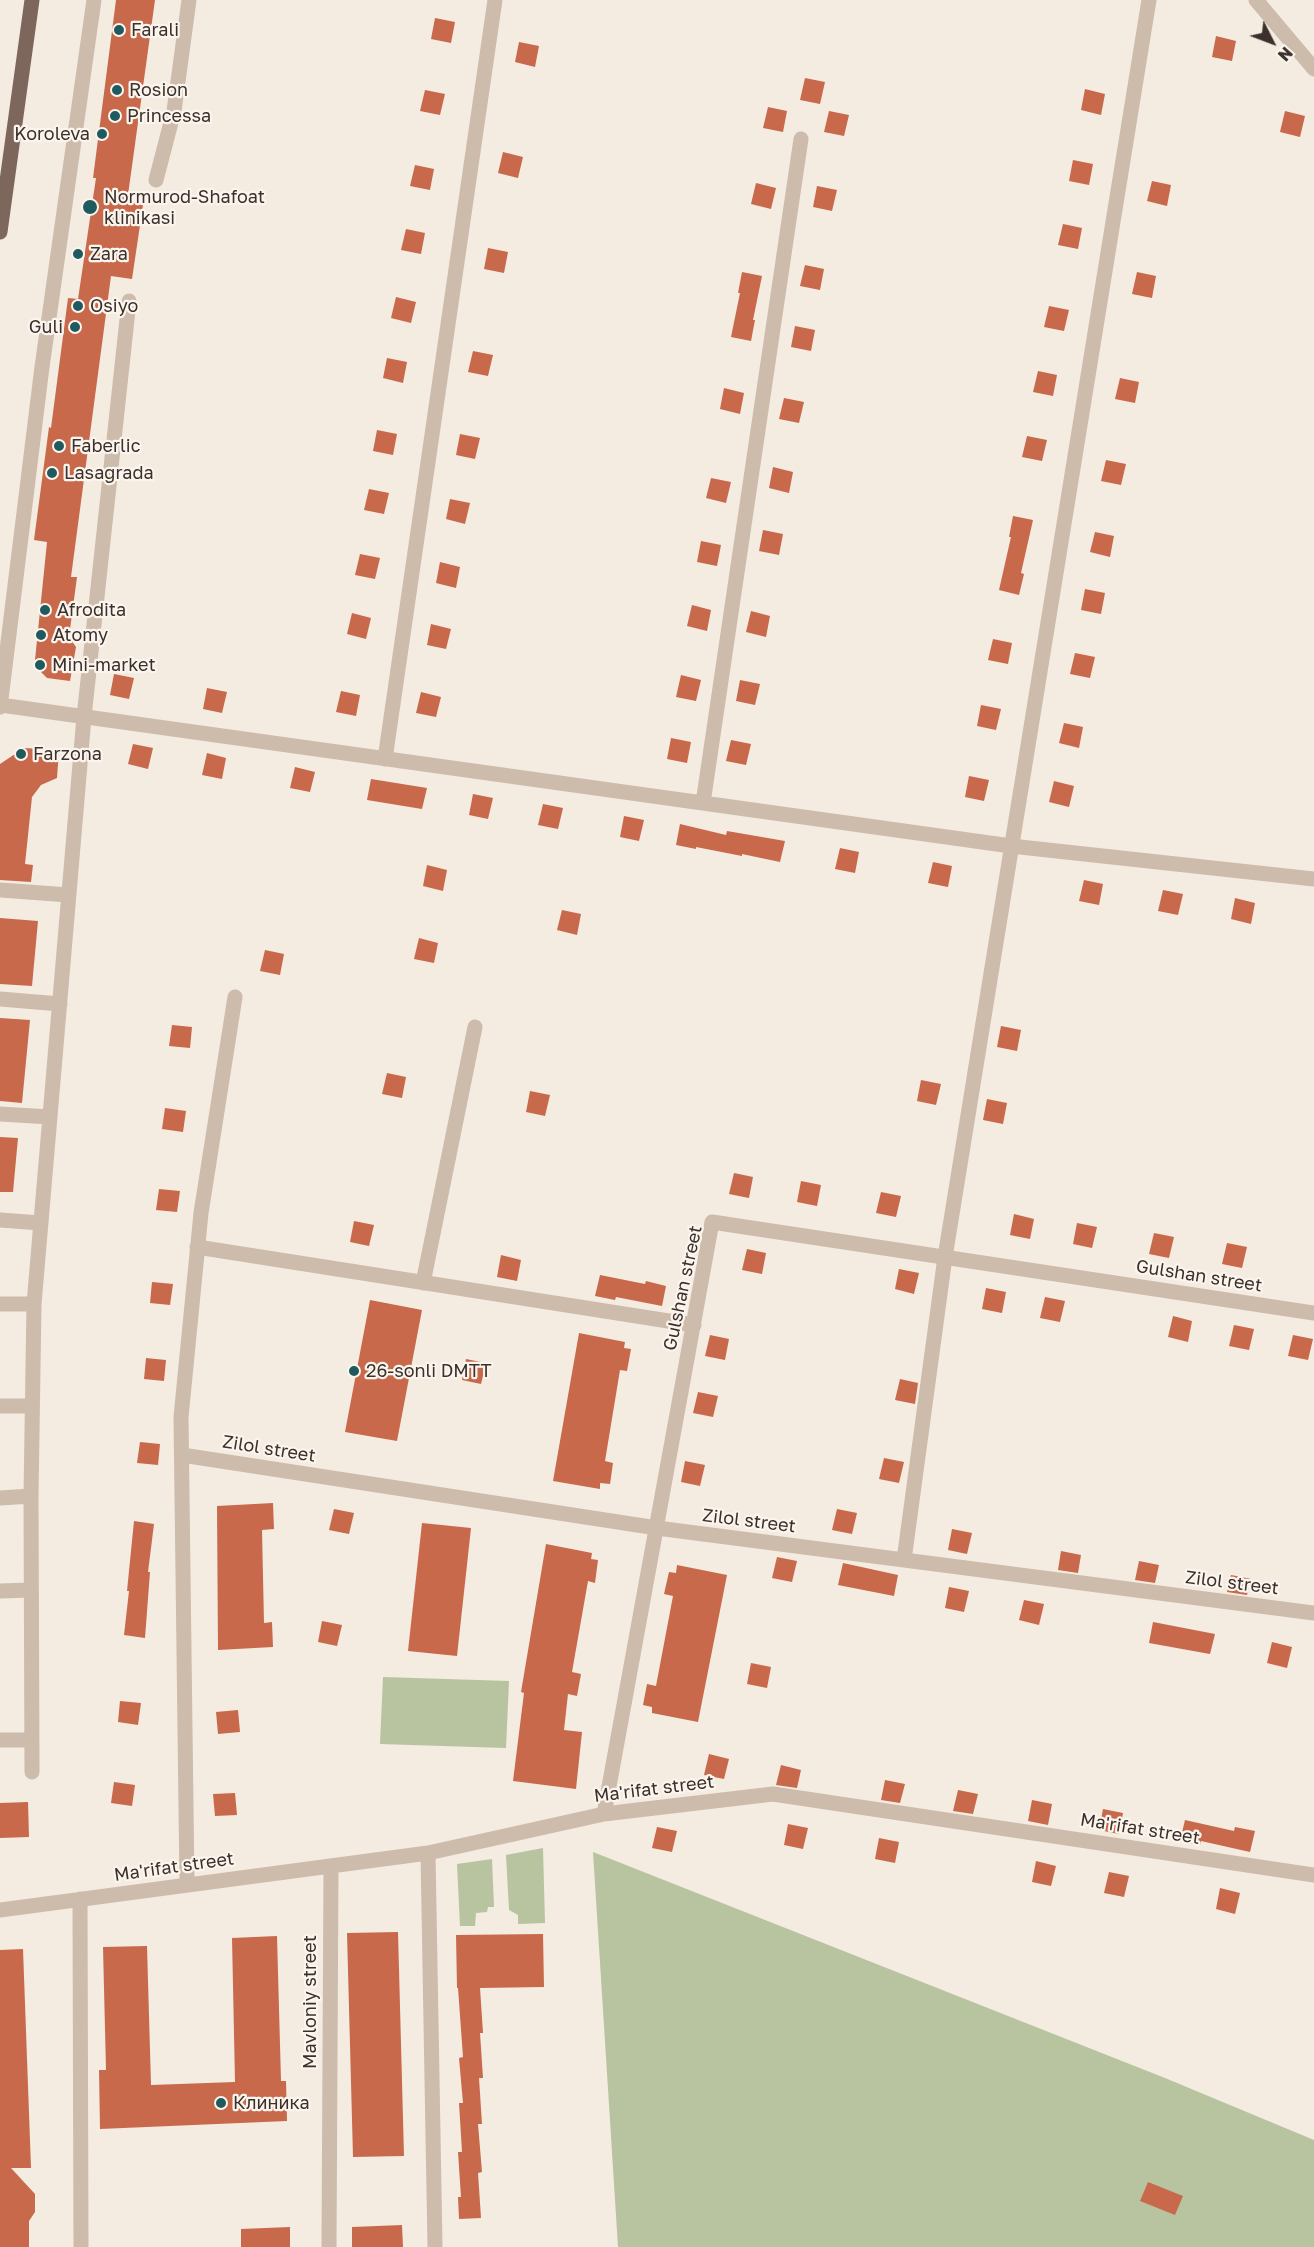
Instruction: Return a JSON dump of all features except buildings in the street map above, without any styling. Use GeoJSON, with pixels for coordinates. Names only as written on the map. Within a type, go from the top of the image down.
{"type":"FeatureCollection","features":[{"type":"Feature","properties":{"kind":"main road"},"geometry":{"type":"LineString","coordinates":[[0,232],[32,0]]}},
{"type":"Feature","properties":{"kind":"street"},"geometry":{"type":"LineString","coordinates":[[93,0],[42,367],[0,706],[1011,846],[1314,879]]}},
{"type":"Feature","properties":{"kind":"street"},"geometry":{"type":"LineString","coordinates":[[156,180],[174,111],[189,0]]}},
{"type":"Feature","properties":{"kind":"street"},"geometry":{"type":"LineString","coordinates":[[385,759],[495,0]]}},
{"type":"Feature","properties":{"kind":"street"},"geometry":{"type":"LineString","coordinates":[[904,1560],[945,1257],[1149,0]]}},
{"type":"Feature","properties":{"kind":"street"},"geometry":{"type":"LineString","coordinates":[[1256,0],[1314,69]]}},
{"type":"Feature","properties":{"kind":"street"},"geometry":{"type":"LineString","coordinates":[[703,803],[801,138]]}},
{"type":"Feature","properties":{"kind":"street"},"geometry":{"type":"LineString","coordinates":[[32,1772],[31,1496],[34,1304],[84,717],[129,301]]}},
{"type":"Feature","properties":{"kind":"street"},"geometry":{"type":"LineString","coordinates":[[0,890],[69,895]]}},
{"type":"Feature","properties":{"kind":"street"},"geometry":{"type":"LineString","coordinates":[[187,1885],[181,1417],[201,1213],[235,997]]}},
{"type":"Feature","properties":{"kind":"street"},"geometry":{"type":"LineString","coordinates":[[0,999],[60,1004]]}},
{"type":"Feature","properties":{"kind":"street"},"geometry":{"type":"LineString","coordinates":[[423,1283],[476,1027]]}},
{"type":"Feature","properties":{"kind":"street"},"geometry":{"type":"LineString","coordinates":[[0,1114],[50,1117]]}},
{"type":"Feature","properties":{"kind":"street"},"geometry":{"type":"LineString","coordinates":[[0,1220],[41,1223]]}},
{"type":"Feature","properties":{"kind":"street","name":"Gulshan street"},"geometry":{"type":"LineString","coordinates":[[604,1814],[712,1222],[1314,1313]]}},
{"type":"Feature","properties":{"kind":"street"},"geometry":{"type":"LineString","coordinates":[[197,1247],[694,1325]]}},
{"type":"Feature","properties":{"kind":"street"},"geometry":{"type":"LineString","coordinates":[[0,1304],[34,1304]]}},
{"type":"Feature","properties":{"kind":"street"},"geometry":{"type":"LineString","coordinates":[[0,1406],[32,1406]]}},
{"type":"Feature","properties":{"kind":"street","name":"Zilol street"},"geometry":{"type":"LineString","coordinates":[[182,1455],[657,1528],[1314,1613]]}},
{"type":"Feature","properties":{"kind":"street"},"geometry":{"type":"LineString","coordinates":[[0,1498],[31,1496]]}},
{"type":"Feature","properties":{"kind":"street"},"geometry":{"type":"LineString","coordinates":[[0,1591],[31,1590]]}},
{"type":"Feature","properties":{"kind":"street"},"geometry":{"type":"LineString","coordinates":[[0,1740],[32,1740]]}},
{"type":"Feature","properties":{"kind":"street","name":"Ma'rifat street"},"geometry":{"type":"LineString","coordinates":[[0,1910],[428,1853],[604,1814],[773,1794],[1314,1875]]}},
{"type":"Feature","properties":{"kind":"street"},"geometry":{"type":"LineString","coordinates":[[428,1853],[435,2247]]}},
{"type":"Feature","properties":{"kind":"street","name":"Mavloniy street"},"geometry":{"type":"LineString","coordinates":[[329,2247],[331,1866]]}},
{"type":"Feature","properties":{"kind":"street"},"geometry":{"type":"LineString","coordinates":[[80,1899],[81,2247]]}},
{"type":"Feature","properties":{"kind":"green space"},"geometry":{"type":"Polygon","coordinates":[[[383,1677],[509,1681],[506,1748],[380,1744],[383,1677]]]}},
{"type":"Feature","properties":{"kind":"green space"},"geometry":{"type":"Polygon","coordinates":[[[543,1848],[545,1923],[518,1924],[518,1915],[509,1910],[506,1855],[543,1848]]]}},
{"type":"Feature","properties":{"kind":"green space"},"geometry":{"type":"Polygon","coordinates":[[[593,1852],[1165,2078],[1314,2140],[1314,2247],[618,2247],[593,1852]]]}},
{"type":"Feature","properties":{"kind":"green space"},"geometry":{"type":"Polygon","coordinates":[[[492,1859],[494,1907],[488,1907],[487,1912],[476,1913],[475,1926],[460,1926],[457,1864],[492,1859]]]}},
{"type":"Feature","properties":{"kind":"place","name":"Farali"},"geometry":{"type":"Point","coordinates":[119,30]}},
{"type":"Feature","properties":{"kind":"place","name":"Rosion"},"geometry":{"type":"Point","coordinates":[117,90]}},
{"type":"Feature","properties":{"kind":"place","name":"Princessa"},"geometry":{"type":"Point","coordinates":[115,116]}},
{"type":"Feature","properties":{"kind":"place","name":"Koroleva"},"geometry":{"type":"Point","coordinates":[102,134]}},
{"type":"Feature","properties":{"kind":"place","name":"Normurod-Shafoat klinikasi"},"geometry":{"type":"Point","coordinates":[90,207]}},
{"type":"Feature","properties":{"kind":"place","name":"Zara"},"geometry":{"type":"Point","coordinates":[78,254]}},
{"type":"Feature","properties":{"kind":"place","name":"Osiyo"},"geometry":{"type":"Point","coordinates":[78,306]}},
{"type":"Feature","properties":{"kind":"place","name":"Guli"},"geometry":{"type":"Point","coordinates":[75,327]}},
{"type":"Feature","properties":{"kind":"place","name":"Faberlic"},"geometry":{"type":"Point","coordinates":[59,446]}},
{"type":"Feature","properties":{"kind":"place","name":"Lasagrada"},"geometry":{"type":"Point","coordinates":[52,473]}},
{"type":"Feature","properties":{"kind":"place","name":"Afrodita"},"geometry":{"type":"Point","coordinates":[45,610]}},
{"type":"Feature","properties":{"kind":"place","name":"Atomy"},"geometry":{"type":"Point","coordinates":[41,635]}},
{"type":"Feature","properties":{"kind":"place","name":"Mini-market"},"geometry":{"type":"Point","coordinates":[40,665]}},
{"type":"Feature","properties":{"kind":"place","name":"Farzona"},"geometry":{"type":"Point","coordinates":[21,754]}},
{"type":"Feature","properties":{"kind":"place","name":"26-sonli DMTT"},"geometry":{"type":"Point","coordinates":[354,1371]}},
{"type":"Feature","properties":{"kind":"place","name":"Клиника"},"geometry":{"type":"Point","coordinates":[221,2103]}}]}
